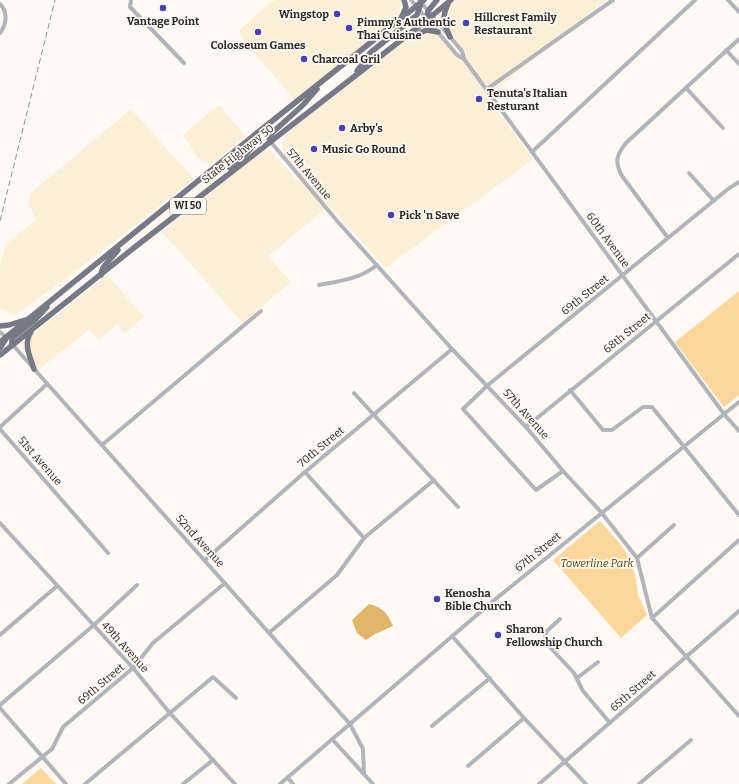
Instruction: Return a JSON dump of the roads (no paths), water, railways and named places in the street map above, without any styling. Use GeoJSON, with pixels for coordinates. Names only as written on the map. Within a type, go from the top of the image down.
{"type":"FeatureCollection","features":[{"type":"Feature","properties":{"kind":"main road"},"geometry":{"type":"LineString","coordinates":[[400,19],[405,12],[406,7],[404,0]]}},
{"type":"Feature","properties":{"kind":"main road"},"geometry":{"type":"LineString","coordinates":[[427,20],[437,0]]}},
{"type":"Feature","properties":{"kind":"main road"},"geometry":{"type":"LineString","coordinates":[[430,13],[450,0]]}},
{"type":"Feature","properties":{"kind":"main road"},"geometry":{"type":"LineString","coordinates":[[450,0],[443,13],[450,37]]}},
{"type":"Feature","properties":{"kind":"main road","name":"State Highway 50"},"geometry":{"type":"LineString","coordinates":[[0,342],[257,133],[400,19],[418,8],[422,1]]}},
{"type":"Feature","properties":{"kind":"main road"},"geometry":{"type":"LineString","coordinates":[[350,79],[370,53],[411,20],[418,8]]}},
{"type":"Feature","properties":{"kind":"main road","name":"State Highway 50"},"geometry":{"type":"LineString","coordinates":[[0,355],[270,141],[427,20]]}},
{"type":"Feature","properties":{"kind":"main road"},"geometry":{"type":"LineString","coordinates":[[399,41],[422,31],[427,30],[438,32]]}},
{"type":"Feature","properties":{"kind":"main road"},"geometry":{"type":"LineString","coordinates":[[270,141],[269,137],[273,132],[303,105],[325,80]]}},
{"type":"Feature","properties":{"kind":"main road"},"geometry":{"type":"LineString","coordinates":[[209,190],[252,148],[257,140],[257,133]]}},
{"type":"Feature","properties":{"kind":"main road"},"geometry":{"type":"LineString","coordinates":[[101,275],[103,267],[126,241]]}},
{"type":"Feature","properties":{"kind":"main road"},"geometry":{"type":"LineString","coordinates":[[12,345],[12,338],[36,319],[55,298]]}},
{"type":"Feature","properties":{"kind":"main road"},"geometry":{"type":"LineString","coordinates":[[0,326],[9,325],[29,318]]}},
{"type":"Feature","properties":{"kind":"main road"},"geometry":{"type":"LineString","coordinates":[[32,330],[27,337],[27,347],[34,369]]}},
{"type":"Feature","properties":{"kind":"main road"},"geometry":{"type":"LineString","coordinates":[[0,348],[6,341],[6,337]]}},
{"type":"Feature","properties":{"kind":"street"},"geometry":{"type":"LineString","coordinates":[[131,0],[130,7],[184,63]]}},
{"type":"Feature","properties":{"kind":"street","name":"60th Avenue"},"geometry":{"type":"LineString","coordinates":[[411,0],[457,55],[464,59],[487,89],[623,276],[657,320],[724,414],[739,431]]}},
{"type":"Feature","properties":{"kind":"street"},"geometry":{"type":"LineString","coordinates":[[487,89],[613,0]]}},
{"type":"Feature","properties":{"kind":"street"},"geometry":{"type":"LineString","coordinates":[[533,151],[695,0]]}},
{"type":"Feature","properties":{"kind":"street"},"geometry":{"type":"LineString","coordinates":[[728,0],[739,12]]}},
{"type":"Feature","properties":{"kind":"street","name":"60th Avenue"},"geometry":{"type":"LineString","coordinates":[[422,1],[430,13],[462,51],[464,59]]}},
{"type":"Feature","properties":{"kind":"street"},"geometry":{"type":"LineString","coordinates":[[0,4],[4,8],[6,18],[4,28],[0,33]]}},
{"type":"Feature","properties":{"kind":"street"},"geometry":{"type":"LineString","coordinates":[[668,238],[619,171],[617,159],[618,154],[626,142],[739,39]]}},
{"type":"Feature","properties":{"kind":"street"},"geometry":{"type":"LineString","coordinates":[[726,50],[739,64]]}},
{"type":"Feature","properties":{"kind":"street"},"geometry":{"type":"LineString","coordinates":[[686,88],[723,128]]}},
{"type":"Feature","properties":{"kind":"street","name":"57th Avenue"},"geometry":{"type":"LineString","coordinates":[[270,141],[338,222],[452,349],[488,385],[601,512],[637,558],[652,618],[739,716]]}},
{"type":"Feature","properties":{"kind":"street"},"geometry":{"type":"LineString","coordinates":[[689,173],[714,201]]}},
{"type":"Feature","properties":{"kind":"street","name":"69th Street"},"geometry":{"type":"LineString","coordinates":[[563,471],[536,490],[463,409],[488,385],[739,182]]}},
{"type":"Feature","properties":{"kind":"street","name":"68th Street"},"geometry":{"type":"LineString","coordinates":[[526,427],[739,254]]}},
{"type":"Feature","properties":{"kind":"street"},"geometry":{"type":"LineString","coordinates":[[319,285],[357,277],[366,273],[377,265]]}},
{"type":"Feature","properties":{"kind":"street"},"geometry":{"type":"LineString","coordinates":[[102,445],[261,311]]}},
{"type":"Feature","properties":{"kind":"street","name":"52nd Avenue"},"geometry":{"type":"LineString","coordinates":[[0,332],[270,632],[350,724],[363,749],[364,774]]}},
{"type":"Feature","properties":{"kind":"street","name":"70th Street"},"geometry":{"type":"LineString","coordinates":[[205,560],[305,472],[452,349]]}},
{"type":"Feature","properties":{"kind":"street"},"geometry":{"type":"LineString","coordinates":[[0,428],[47,384]]}},
{"type":"Feature","properties":{"kind":"street"},"geometry":{"type":"LineString","coordinates":[[570,390],[603,430],[612,430],[643,407],[652,407],[739,515]]}},
{"type":"Feature","properties":{"kind":"street"},"geometry":{"type":"LineString","coordinates":[[354,393],[458,507]]}},
{"type":"Feature","properties":{"kind":"street","name":"67th Street"},"geometry":{"type":"LineString","coordinates":[[280,784],[452,636],[601,512],[739,402]]}},
{"type":"Feature","properties":{"kind":"street","name":"51st Avenue"},"geometry":{"type":"LineString","coordinates":[[0,428],[108,552]]}},
{"type":"Feature","properties":{"kind":"street"},"geometry":{"type":"LineString","coordinates":[[305,472],[364,538]]}},
{"type":"Feature","properties":{"kind":"street"},"geometry":{"type":"LineString","coordinates":[[270,632],[337,575],[364,538],[434,480]]}},
{"type":"Feature","properties":{"kind":"street","name":"49th Avenue"},"geometry":{"type":"LineString","coordinates":[[0,523],[134,668],[169,712],[235,784]]}},
{"type":"Feature","properties":{"kind":"street"},"geometry":{"type":"LineString","coordinates":[[637,558],[674,525]]}},
{"type":"Feature","properties":{"kind":"street"},"geometry":{"type":"LineString","coordinates":[[652,618],[739,540]]}},
{"type":"Feature","properties":{"kind":"street","name":"69th Street"},"geometry":{"type":"LineString","coordinates":[[9,784],[52,749],[63,727],[134,668],[153,643],[225,582]]}},
{"type":"Feature","properties":{"kind":"street"},"geometry":{"type":"LineString","coordinates":[[66,784],[0,706],[94,625],[137,585]]}},
{"type":"Feature","properties":{"kind":"street"},"geometry":{"type":"LineString","coordinates":[[0,635],[57,586]]}},
{"type":"Feature","properties":{"kind":"street","name":"65th Street"},"geometry":{"type":"LineString","coordinates":[[539,784],[739,611]]}},
{"type":"Feature","properties":{"kind":"street"},"geometry":{"type":"LineString","coordinates":[[560,619],[547,631],[546,638],[550,648],[577,678],[582,691],[610,723]]}},
{"type":"Feature","properties":{"kind":"street"},"geometry":{"type":"LineString","coordinates":[[452,636],[524,718],[586,784]]}},
{"type":"Feature","properties":{"kind":"street"},"geometry":{"type":"LineString","coordinates":[[577,678],[598,662]]}},
{"type":"Feature","properties":{"kind":"street"},"geometry":{"type":"LineString","coordinates":[[85,784],[169,712],[213,677],[236,698]]}},
{"type":"Feature","properties":{"kind":"street"},"geometry":{"type":"LineString","coordinates":[[432,726],[490,678]]}},
{"type":"Feature","properties":{"kind":"street"},"geometry":{"type":"LineString","coordinates":[[468,766],[524,718]]}},
{"type":"Feature","properties":{"kind":"street"},"geometry":{"type":"LineString","coordinates":[[332,739],[373,784]]}},
{"type":"Feature","properties":{"kind":"street"},"geometry":{"type":"LineString","coordinates":[[639,784],[691,740]]}},
{"type":"Feature","properties":{"kind":"street"},"geometry":{"type":"LineString","coordinates":[[183,784],[213,760]]}},
{"type":"Feature","properties":{"kind":"street"},"geometry":{"type":"LineString","coordinates":[[288,778],[293,784]]}},
{"type":"Feature","properties":{"kind":"railway"},"geometry":{"type":"LineString","coordinates":[[0,221],[55,0]]}},
{"type":"Feature","properties":{"kind":"place","name":"Vantage Point"},"geometry":{"type":"Point","coordinates":[163,8]}},
{"type":"Feature","properties":{"kind":"place","name":"Wingstop"},"geometry":{"type":"Point","coordinates":[337,14]}},
{"type":"Feature","properties":{"kind":"place","name":"Hillcrest Family Restaurant"},"geometry":{"type":"Point","coordinates":[466,23]}},
{"type":"Feature","properties":{"kind":"place","name":"Pimmy's Authentic Thai Cuisine"},"geometry":{"type":"Point","coordinates":[349,28]}},
{"type":"Feature","properties":{"kind":"place","name":"Colosseum Games"},"geometry":{"type":"Point","coordinates":[258,32]}},
{"type":"Feature","properties":{"kind":"place","name":"Charcoal Gril"},"geometry":{"type":"Point","coordinates":[304,59]}},
{"type":"Feature","properties":{"kind":"place","name":"Tenuta's Italian Resturant"},"geometry":{"type":"Point","coordinates":[479,99]}},
{"type":"Feature","properties":{"kind":"place","name":"Arby's"},"geometry":{"type":"Point","coordinates":[342,128]}},
{"type":"Feature","properties":{"kind":"place","name":"Music Go Round"},"geometry":{"type":"Point","coordinates":[314,149]}},
{"type":"Feature","properties":{"kind":"place","name":"Pick 'n Save"},"geometry":{"type":"Point","coordinates":[391,215]}},
{"type":"Feature","properties":{"kind":"place","name":"Kenosha Bible Church"},"geometry":{"type":"Point","coordinates":[437,599]}},
{"type":"Feature","properties":{"kind":"place","name":"Sharon Fellowship Church"},"geometry":{"type":"Point","coordinates":[498,635]}},
{"type":"Feature","properties":{"kind":"park label","name":"Towerline Park"},"geometry":{"type":"Point","coordinates":[597,563]}}]}
